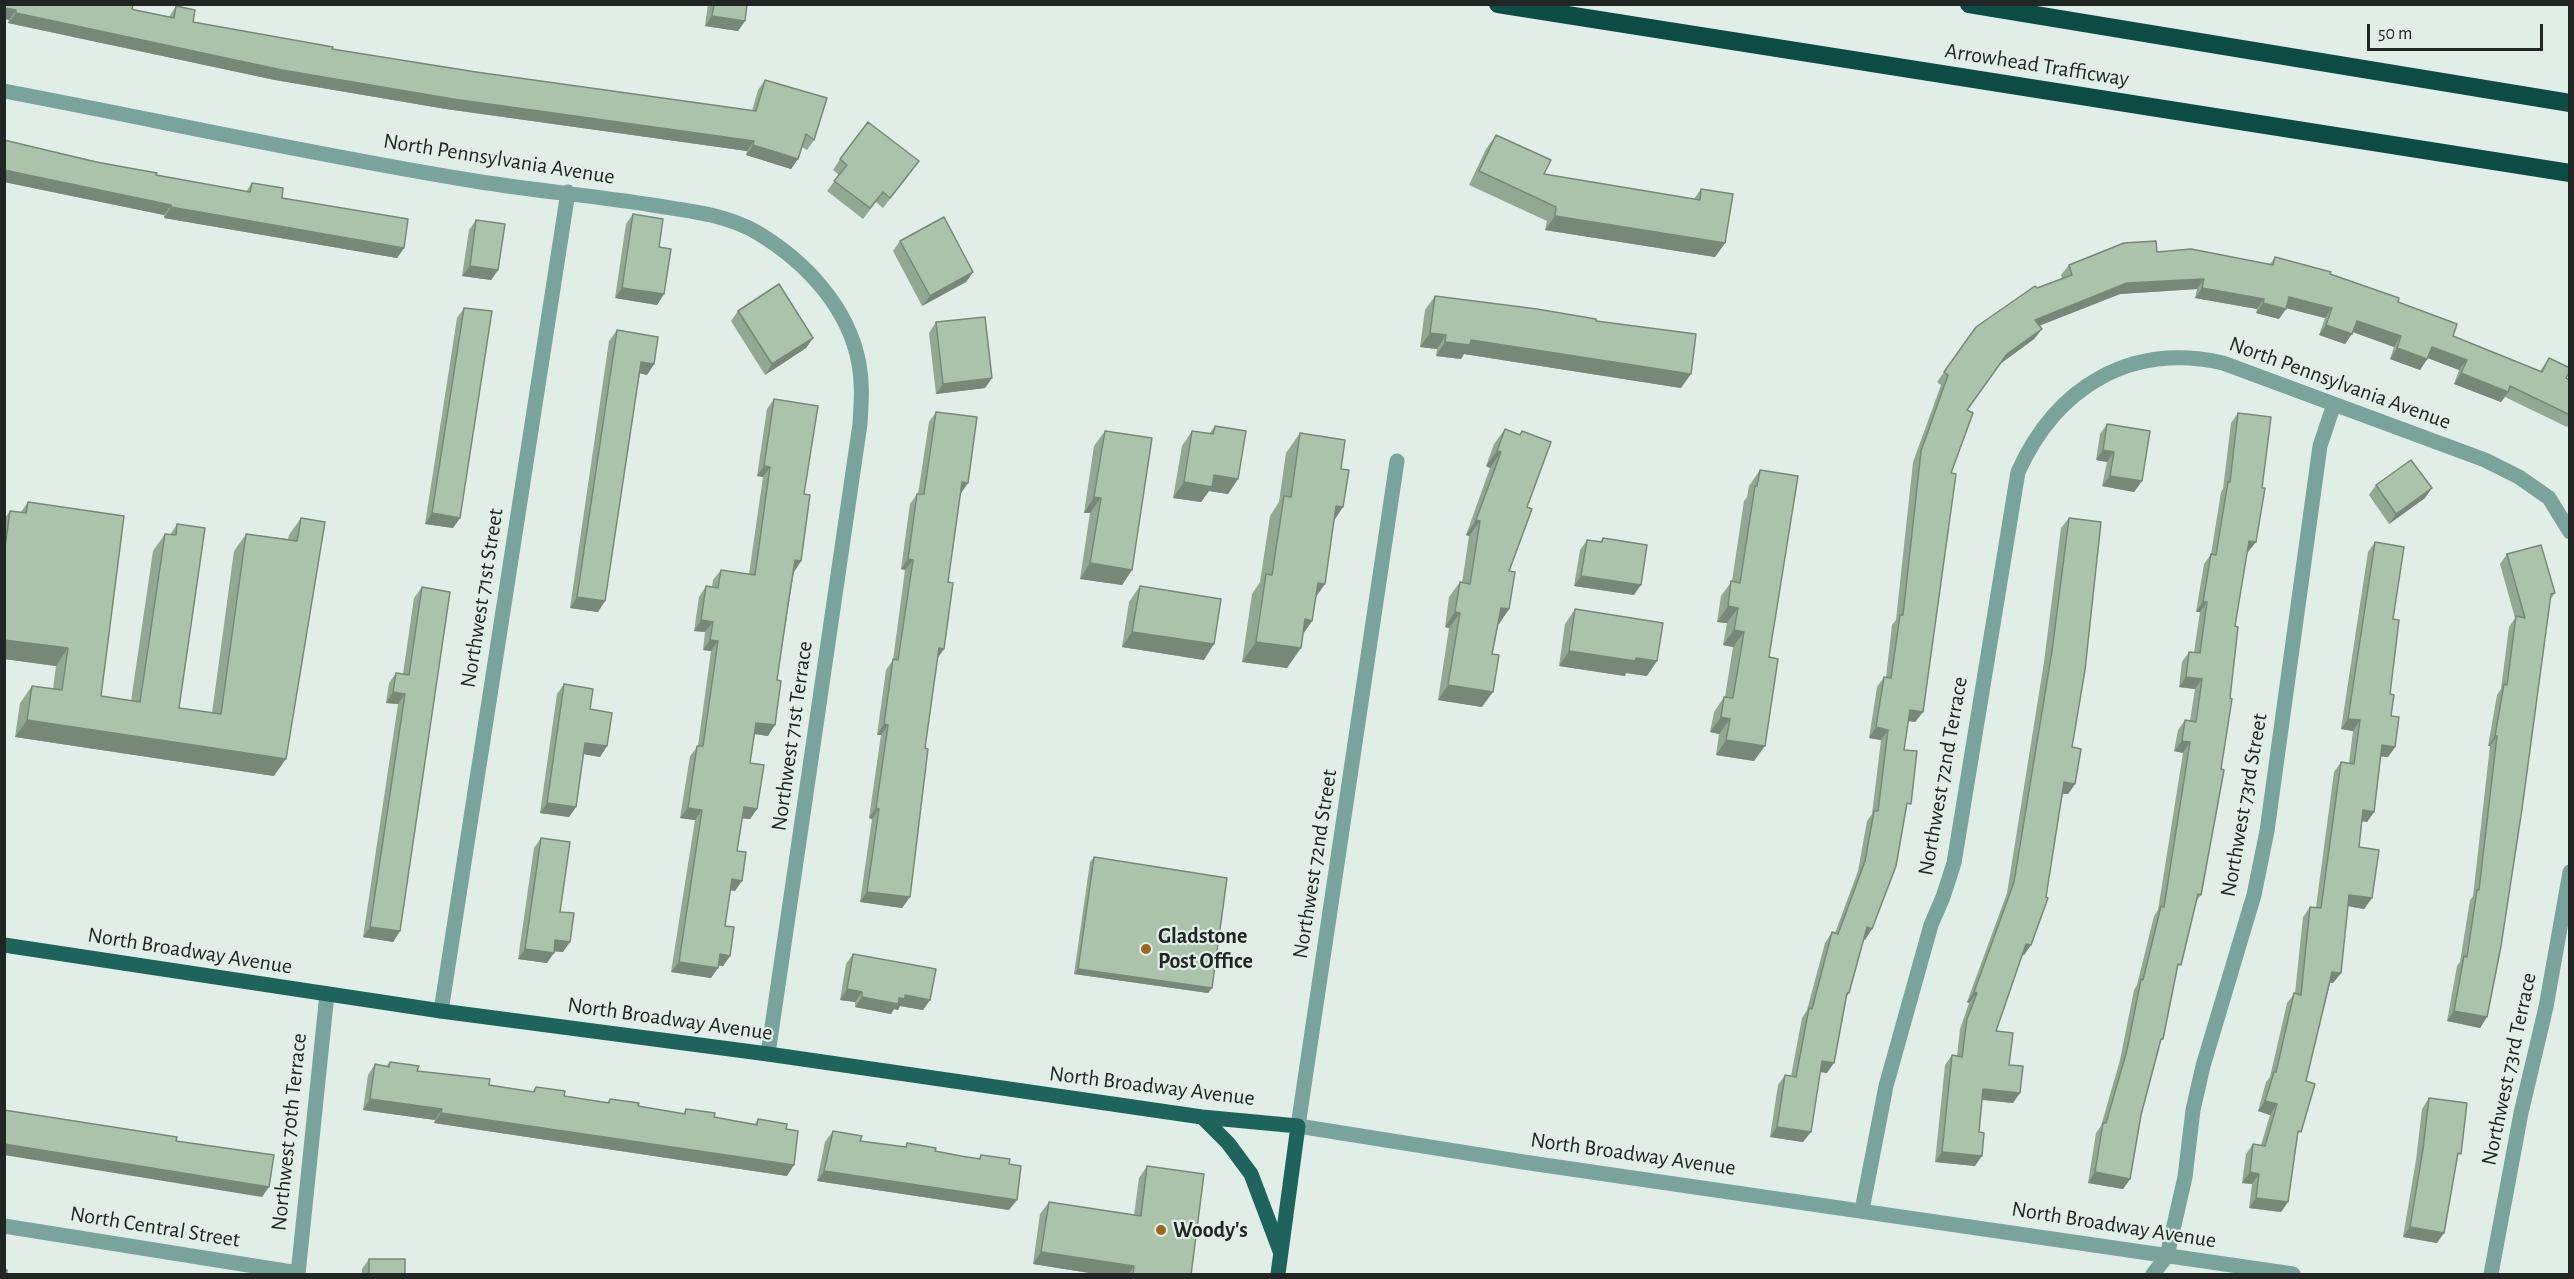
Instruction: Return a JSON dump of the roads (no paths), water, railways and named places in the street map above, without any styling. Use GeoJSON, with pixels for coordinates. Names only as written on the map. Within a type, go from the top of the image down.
{"type":"FeatureCollection","features":[{"type":"Feature","properties":{"kind":"highway","name":"Arrowhead Trafficway"},"geometry":{"type":"LineString","coordinates":[[1498,4],[2570,172]]}},
{"type":"Feature","properties":{"kind":"highway"},"geometry":{"type":"LineString","coordinates":[[1969,4],[2570,103]]}},
{"type":"Feature","properties":{"kind":"main road","name":"North Broadway Avenue"},"geometry":{"type":"LineString","coordinates":[[4,945],[441,1011],[768,1054],[1202,1117],[1298,1126]]}},
{"type":"Feature","properties":{"kind":"main road"},"geometry":{"type":"LineString","coordinates":[[1202,1117],[1228,1143],[1251,1174],[1281,1254]]}},
{"type":"Feature","properties":{"kind":"main road","name":"Northwest 72nd Street"},"geometry":{"type":"LineString","coordinates":[[1278,1275],[1298,1126]]}},
{"type":"Feature","properties":{"kind":"street","name":"North Pennsylvania Avenue"},"geometry":{"type":"LineString","coordinates":[[4,91],[464,180],[568,192],[719,216],[757,232],[785,252],[820,283],[843,318],[859,362],[862,389],[860,424]]}},
{"type":"Feature","properties":{"kind":"street","name":"Northwest 71st Street"},"geometry":{"type":"LineString","coordinates":[[441,1011],[568,192]]}},
{"type":"Feature","properties":{"kind":"street","name":"North Pennsylvania Avenue"},"geometry":{"type":"LineString","coordinates":[[2072,396],[2093,381],[2149,360],[2179,358],[2223,363],[2485,460],[2519,477],[2549,498],[2570,532]]}},
{"type":"Feature","properties":{"kind":"street","name":"Northwest 72nd Terrace"},"geometry":{"type":"LineString","coordinates":[[1862,1210],[1886,1086],[1932,925],[1954,863],[2018,472],[2030,445],[2047,420],[2072,396]]}},
{"type":"Feature","properties":{"kind":"street","name":"Northwest 73rd Street"},"geometry":{"type":"LineString","coordinates":[[2153,1275],[2167,1256],[2185,1177],[2193,1110],[2203,1066],[2253,895],[2267,831],[2320,446],[2334,404]]}},
{"type":"Feature","properties":{"kind":"street","name":"Northwest 71st Terrace"},"geometry":{"type":"LineString","coordinates":[[768,1054],[860,424]]}},
{"type":"Feature","properties":{"kind":"street","name":"Northwest 72nd Street"},"geometry":{"type":"LineString","coordinates":[[1298,1126],[1397,461]]}},
{"type":"Feature","properties":{"kind":"street","name":"Northwest 73rd Terrace"},"geometry":{"type":"LineString","coordinates":[[2491,1275],[2521,1113],[2546,1007],[2570,872]]}},
{"type":"Feature","properties":{"kind":"street","name":"Northwest 70th Terrace"},"geometry":{"type":"LineString","coordinates":[[298,1274],[327,994]]}},
{"type":"Feature","properties":{"kind":"street","name":"North Broadway Avenue"},"geometry":{"type":"LineString","coordinates":[[1298,1126],[1530,1163],[2293,1275]]}},
{"type":"Feature","properties":{"kind":"street","name":"North Central Street"},"geometry":{"type":"LineString","coordinates":[[4,1226],[298,1274]]}},
{"type":"Feature","properties":{"kind":"place","name":"Gladstone Post Office"},"geometry":{"type":"Point","coordinates":[1146,949]}},
{"type":"Feature","properties":{"kind":"place","name":"Woody's"},"geometry":{"type":"Point","coordinates":[1161,1230]}}]}
